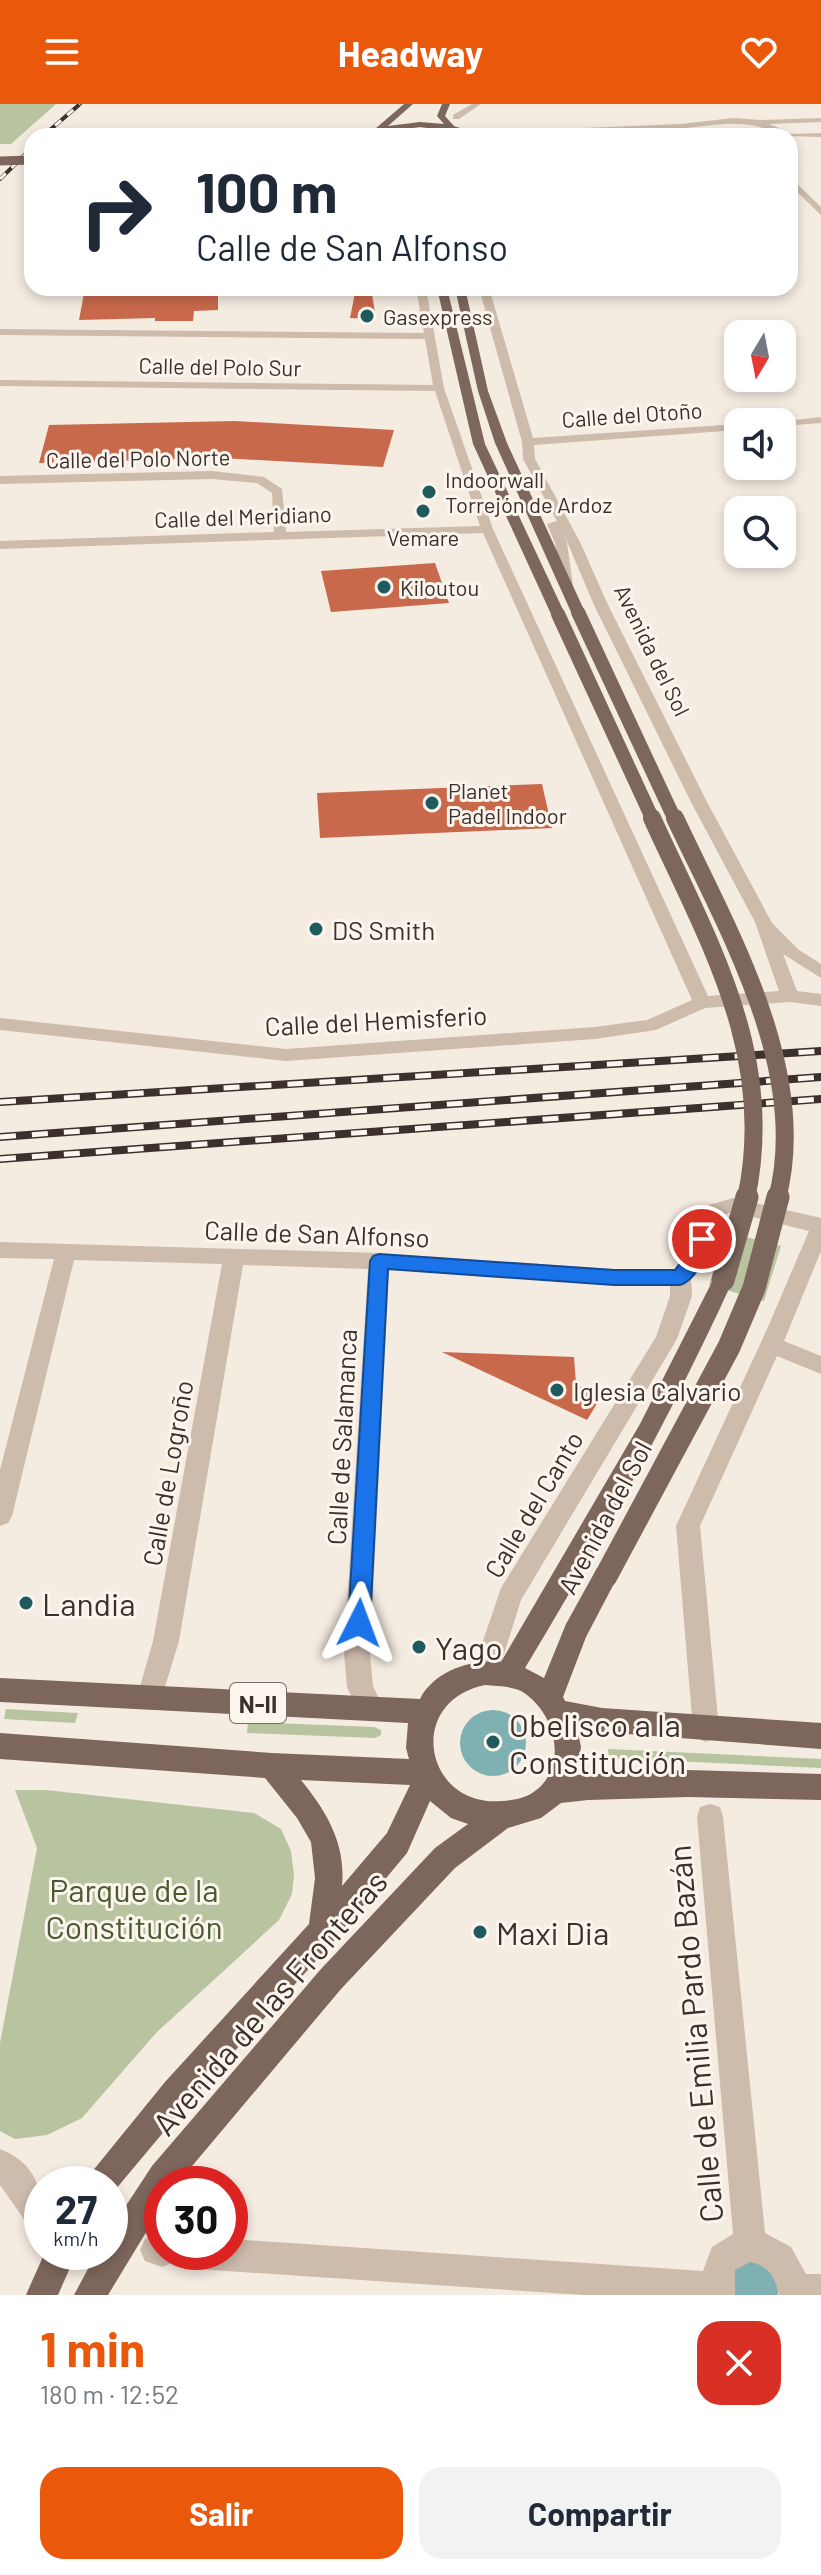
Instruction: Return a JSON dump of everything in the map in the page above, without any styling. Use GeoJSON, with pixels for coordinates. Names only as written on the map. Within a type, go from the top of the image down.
{"type":"FeatureCollection","features":[{"type":"Feature","properties":{"kind":"main road"},"geometry":{"type":"LineString","coordinates":[[446,104],[441,116],[452,128]]}},
{"type":"Feature","properties":{"kind":"main road"},"geometry":{"type":"LineString","coordinates":[[380,128],[409,105]]}},
{"type":"Feature","properties":{"kind":"main road"},"geometry":{"type":"LineString","coordinates":[[391,128],[421,107]]}},
{"type":"Feature","properties":{"kind":"main road"},"geometry":{"type":"LineString","coordinates":[[391,128],[452,128]]}},
{"type":"Feature","properties":{"kind":"main road"},"geometry":{"type":"LineString","coordinates":[[0,158],[24,157]]}},
{"type":"Feature","properties":{"kind":"main road","name":"Avenida del Sol"},"geometry":{"type":"LineString","coordinates":[[444,296],[479,444],[568,613],[747,972],[771,1045],[781,1094],[784,1138],[779,1192],[769,1240],[748,1303],[729,1347],[575,1632],[554,1705]]}},
{"type":"Feature","properties":{"kind":"main road","name":"Avenida del Sol"},"geometry":{"type":"LineString","coordinates":[[462,296],[483,391],[496,430],[566,585],[568,613],[734,1002],[747,1046],[754,1094],[755,1135],[740,1233],[723,1280],[666,1398],[575,1561],[496,1674]]}},
{"type":"Feature","properties":{"kind":"main road"},"geometry":{"type":"LineString","coordinates":[[554,1705],[568,1741],[565,1770],[554,1791],[534,1808],[499,1818],[457,1808],[438,1793],[426,1775],[420,1757],[419,1734],[425,1712],[438,1695],[457,1680],[496,1674],[531,1684],[554,1705],[602,1720],[821,1736]]}},
{"type":"Feature","properties":{"kind":"main road","name":"N-II"},"geometry":{"type":"LineString","coordinates":[[0,1690],[425,1712]]}},
{"type":"Feature","properties":{"kind":"main road"},"geometry":{"type":"LineString","coordinates":[[0,1746],[426,1775]]}},
{"type":"Feature","properties":{"kind":"main road","name":"Avenida de las Fronteras"},"geometry":{"type":"LineString","coordinates":[[272,1766],[315,1816],[328,1845],[331,1878],[322,1933]]}},
{"type":"Feature","properties":{"kind":"main road","name":"Avenida de las Fronteras"},"geometry":{"type":"LineString","coordinates":[[117,2166],[176,2093],[322,1933],[397,1843],[426,1775]]}},
{"type":"Feature","properties":{"kind":"main road"},"geometry":{"type":"LineString","coordinates":[[554,1791],[610,1783],[681,1781],[821,1787]]}},
{"type":"Feature","properties":{"kind":"main road","name":"Avenida de las Fronteras"},"geometry":{"type":"LineString","coordinates":[[90,2295],[163,2177],[300,2015],[445,1858],[499,1818]]}},
{"type":"Feature","properties":{"kind":"main road"},"geometry":{"type":"LineString","coordinates":[[42,2295],[51,2270]]}},
{"type":"Feature","properties":{"kind":"street"},"geometry":{"type":"LineString","coordinates":[[456,117],[477,104]]}},
{"type":"Feature","properties":{"kind":"street"},"geometry":{"type":"LineString","coordinates":[[722,110],[733,120]]}},
{"type":"Feature","properties":{"kind":"street"},"geometry":{"type":"LineString","coordinates":[[712,128],[733,120],[821,120]]}},
{"type":"Feature","properties":{"kind":"street"},"geometry":{"type":"LineString","coordinates":[[758,122],[774,128]]}},
{"type":"Feature","properties":{"kind":"street"},"geometry":{"type":"LineString","coordinates":[[798,136],[821,135]]}},
{"type":"Feature","properties":{"kind":"street"},"geometry":{"type":"LineString","coordinates":[[798,188],[821,212]]}},
{"type":"Feature","properties":{"kind":"street"},"geometry":{"type":"LineString","coordinates":[[422,296],[439,388],[487,529],[702,1002],[790,996],[821,1000]]}},
{"type":"Feature","properties":{"kind":"street","name":"Avenida del Sol"},"geometry":{"type":"LineString","coordinates":[[486,296],[528,442],[529,459],[568,530],[601,605],[699,802],[763,922],[790,996]]}},
{"type":"Feature","properties":{"kind":"street"},"geometry":{"type":"LineString","coordinates":[[0,332],[429,336]]}},
{"type":"Feature","properties":{"kind":"street","name":"Calle del Polo Sur"},"geometry":{"type":"LineString","coordinates":[[0,383],[439,388]]}},
{"type":"Feature","properties":{"kind":"street"},"geometry":{"type":"LineString","coordinates":[[796,422],[821,420]]}},
{"type":"Feature","properties":{"kind":"street","name":"Calle del Otoño"},"geometry":{"type":"LineString","coordinates":[[528,442],[724,428]]}},
{"type":"Feature","properties":{"kind":"street","name":"Calle del Polo Norte"},"geometry":{"type":"LineString","coordinates":[[0,480],[212,475],[260,480],[278,492],[280,535]]}},
{"type":"Feature","properties":{"kind":"street"},"geometry":{"type":"LineString","coordinates":[[540,482],[542,496],[561,543],[566,585]]}},
{"type":"Feature","properties":{"kind":"street","name":"Calle del Meridiano"},"geometry":{"type":"LineString","coordinates":[[0,545],[487,529]]}},
{"type":"Feature","properties":{"kind":"street"},"geometry":{"type":"LineString","coordinates":[[763,922],[793,954],[821,972]]}},
{"type":"Feature","properties":{"kind":"street","name":"Calle del Hemisferio"},"geometry":{"type":"LineString","coordinates":[[0,1024],[286,1055],[595,1033],[650,1026],[702,1002]]}},
{"type":"Feature","properties":{"kind":"street","name":"Calle del Canto"},"geometry":{"type":"LineString","coordinates":[[496,1674],[510,1596],[666,1339],[681,1296],[680,1278],[696,1255],[707,1223],[716,1210],[733,1205],[821,1226],[779,1327],[688,1526],[706,1729]]}},
{"type":"Feature","properties":{"kind":"street","name":"Calle de San Alfonso"},"geometry":{"type":"LineString","coordinates":[[0,1250],[379,1261],[614,1277],[680,1278]]}},
{"type":"Feature","properties":{"kind":"street"},"geometry":{"type":"LineString","coordinates":[[0,1516],[66,1251]]}},
{"type":"Feature","properties":{"kind":"street","name":"Calle de Logroño"},"geometry":{"type":"LineString","coordinates":[[150,1697],[166,1641],[234,1257]]}},
{"type":"Feature","properties":{"kind":"street","name":"Calle de Salamanca"},"geometry":{"type":"LineString","coordinates":[[371,1709],[360,1687],[357,1653],[379,1261]]}},
{"type":"Feature","properties":{"kind":"street"},"geometry":{"type":"LineString","coordinates":[[782,1349],[821,1365]]}},
{"type":"Feature","properties":{"kind":"street","name":"Calle de Emilia Pardo Bazán"},"geometry":{"type":"LineString","coordinates":[[710,1817],[750,2244]]}},
{"type":"Feature","properties":{"kind":"street"},"geometry":{"type":"LineString","coordinates":[[0,2164],[24,2191]]}},
{"type":"Feature","properties":{"kind":"street"},"geometry":{"type":"LineString","coordinates":[[248,2257],[719,2292],[718,2275],[730,2253],[750,2244],[762,2246],[783,2262],[804,2292]]}},
{"type":"Feature","properties":{"kind":"green space"},"geometry":{"type":"Polygon","coordinates":[[[0,104],[56,104],[29,128],[24,128],[24,132],[11,144],[0,144],[0,104]]]}},
{"type":"Feature","properties":{"kind":"green space"},"geometry":{"type":"Polygon","coordinates":[[[727,1232],[781,1246],[764,1301],[709,1285],[727,1232]]]}},
{"type":"Feature","properties":{"kind":"green space"},"geometry":{"type":"Polygon","coordinates":[[[6,1709],[78,1713],[75,1723],[4,1719],[6,1709]]]}},
{"type":"Feature","properties":{"kind":"green space"},"geometry":{"type":"Polygon","coordinates":[[[248,1722],[374,1727],[381,1730],[381,1735],[375,1738],[247,1733],[248,1722]]]}},
{"type":"Feature","properties":{"kind":"green space"},"geometry":{"type":"Polygon","coordinates":[[[608,1749],[821,1759],[821,1768],[609,1758],[608,1749]]]}},
{"type":"Feature","properties":{"kind":"green space","name":"Parque de la Constitución"},"geometry":{"type":"Polygon","coordinates":[[[15,1790],[46,1790],[254,1813],[281,1829],[291,1851],[294,1875],[292,1894],[279,1920],[156,2033],[82,2118],[47,2135],[15,2139],[0,2131],[0,2043],[37,1848],[15,1790]]]}},
{"type":"Feature","properties":{"kind":"water"},"geometry":{"type":"Polygon","coordinates":[[[493,1710],[506,1713],[516,1720],[523,1730],[526,1743],[523,1756],[516,1766],[506,1773],[493,1776],[480,1773],[470,1766],[463,1756],[460,1743],[463,1730],[470,1720],[480,1713],[493,1710]]]}},
{"type":"Feature","properties":{"kind":"water"},"geometry":{"type":"Polygon","coordinates":[[[742,2261],[757,2263],[768,2270],[776,2280],[778,2295],[731,2295],[731,2274],[742,2261]]]}},
{"type":"Feature","properties":{"kind":"building"},"geometry":{"type":"Polygon","coordinates":[[[84,296],[218,296],[218,310],[194,311],[193,321],[155,321],[155,318],[79,320],[84,296]]]}},
{"type":"Feature","properties":{"kind":"building"},"geometry":{"type":"Polygon","coordinates":[[[354,296],[372,296],[376,319],[350,318],[354,296]]]}},
{"type":"Feature","properties":{"kind":"building"},"geometry":{"type":"Polygon","coordinates":[[[235,421],[394,430],[383,467],[222,458],[39,463],[49,425],[235,421]]]}},
{"type":"Feature","properties":{"kind":"building","name":"Kiloutou"},"geometry":{"type":"Polygon","coordinates":[[[435,563],[449,603],[331,612],[321,571],[435,563]]]}},
{"type":"Feature","properties":{"kind":"building","name":"Planet Padel Indoor"},"geometry":{"type":"Polygon","coordinates":[[[542,784],[552,828],[320,838],[317,793],[542,784]]]}},
{"type":"Feature","properties":{"kind":"building","name":"Iglesia Calvario"},"geometry":{"type":"Polygon","coordinates":[[[442,1352],[574,1357],[576,1384],[601,1397],[587,1420],[442,1352]]]}},
{"type":"Feature","properties":{"kind":"railway"},"geometry":{"type":"LineString","coordinates":[[52,128],[80,104]]}},
{"type":"Feature","properties":{"kind":"railway"},"geometry":{"type":"LineString","coordinates":[[0,179],[24,156]]}},
{"type":"Feature","properties":{"kind":"railway"},"geometry":{"type":"LineString","coordinates":[[0,1102],[821,1051]]}},
{"type":"Feature","properties":{"kind":"railway"},"geometry":{"type":"LineString","coordinates":[[0,1137],[821,1077]]}},
{"type":"Feature","properties":{"kind":"railway"},"geometry":{"type":"LineString","coordinates":[[0,1159],[821,1099]]}},
{"type":"Feature","properties":{"kind":"place","name":"Gasexpress"},"geometry":{"type":"Point","coordinates":[367,316]}},
{"type":"Feature","properties":{"kind":"place","name":"Indoorwall Torrejón de Ardoz"},"geometry":{"type":"Point","coordinates":[429,492]}},
{"type":"Feature","properties":{"kind":"place","name":"Vemare"},"geometry":{"type":"Point","coordinates":[423,511]}},
{"type":"Feature","properties":{"kind":"place","name":"Kiloutou"},"geometry":{"type":"Point","coordinates":[384,587]}},
{"type":"Feature","properties":{"kind":"place","name":"Planet Padel Indoor"},"geometry":{"type":"Point","coordinates":[432,803]}},
{"type":"Feature","properties":{"kind":"place","name":"DS Smith"},"geometry":{"type":"Point","coordinates":[316,929]}},
{"type":"Feature","properties":{"kind":"place","name":"Iglesia Calvario"},"geometry":{"type":"Point","coordinates":[557,1390]}},
{"type":"Feature","properties":{"kind":"place","name":"Landia"},"geometry":{"type":"Point","coordinates":[26,1603]}},
{"type":"Feature","properties":{"kind":"place","name":"Yago"},"geometry":{"type":"Point","coordinates":[419,1647]}},
{"type":"Feature","properties":{"kind":"place","name":"Obelisco a la Constitución"},"geometry":{"type":"Point","coordinates":[493,1742]}},
{"type":"Feature","properties":{"kind":"place","name":"Maxi Dia"},"geometry":{"type":"Point","coordinates":[480,1932]}},
{"type":"Feature","properties":{"kind":"route"},"geometry":{"type":"LineString","coordinates":[[359,1623],[379,1261],[614,1277],[680,1278],[696,1255],[702,1239]]}}]}
